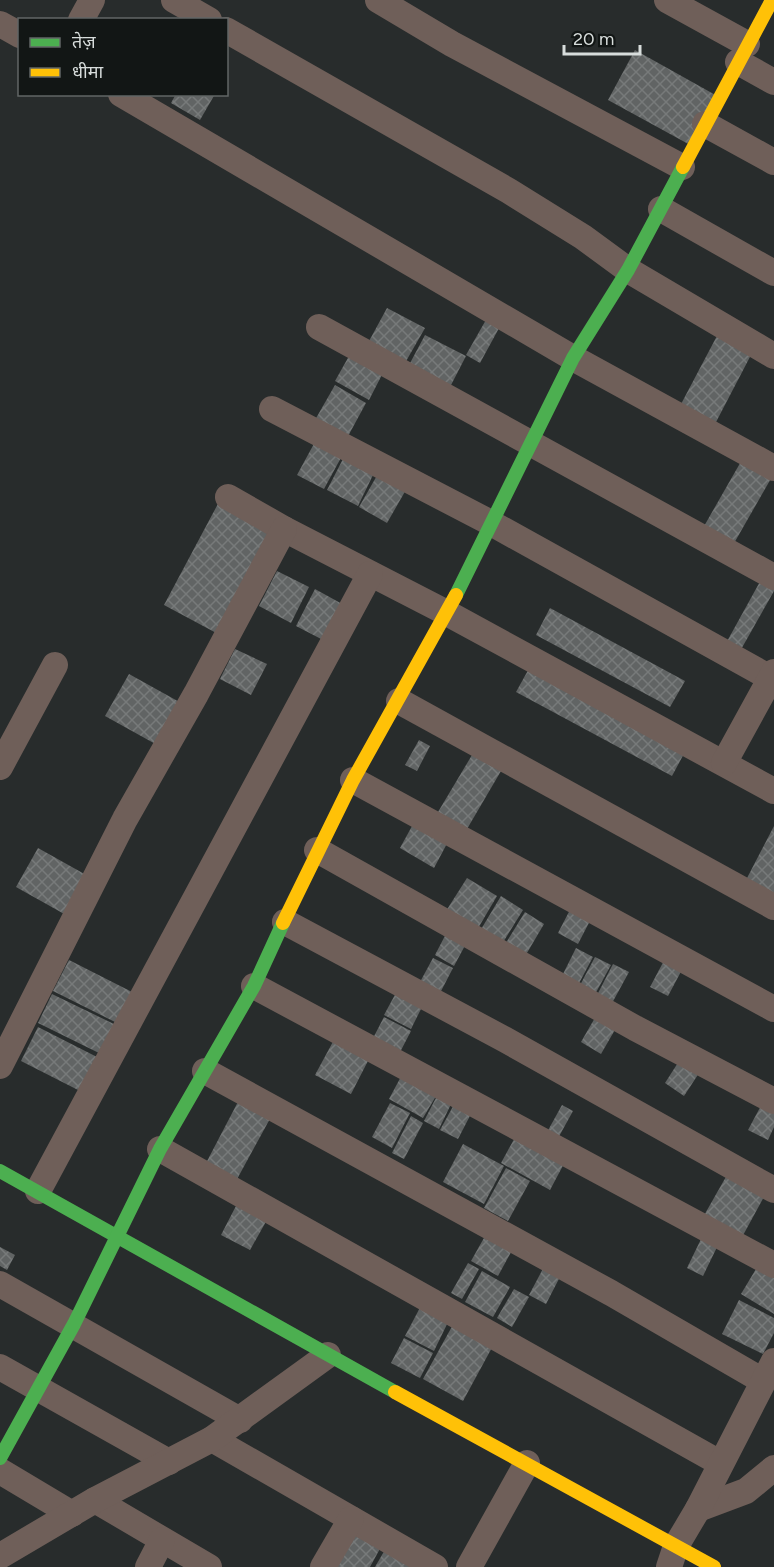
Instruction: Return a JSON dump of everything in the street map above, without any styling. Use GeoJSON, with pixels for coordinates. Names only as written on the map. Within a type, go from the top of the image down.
{"type":"FeatureCollection","features":[{"type":"Feature","properties":{"kind":"street"},"geometry":{"type":"LineString","coordinates":[[82,18],[92,0]]}},
{"type":"Feature","properties":{"kind":"street"},"geometry":{"type":"LineString","coordinates":[[174,0],[205,18]]}},
{"type":"Feature","properties":{"kind":"street"},"geometry":{"type":"LineString","coordinates":[[378,0],[452,44],[682,167]]}},
{"type":"Feature","properties":{"kind":"street"},"geometry":{"type":"LineString","coordinates":[[667,0],[743,53],[774,82]]}},
{"type":"Feature","properties":{"kind":"street"},"geometry":{"type":"LineString","coordinates":[[0,1458],[74,1324],[115,1236],[160,1149],[254,986],[317,850],[353,780],[399,702],[447,613],[573,358],[628,270],[772,0]]}},
{"type":"Feature","properties":{"kind":"street"},"geometry":{"type":"LineString","coordinates":[[0,24],[18,34]]}},
{"type":"Feature","properties":{"kind":"street"},"geometry":{"type":"LineString","coordinates":[[228,31],[509,191],[583,237],[628,270],[774,356]]}},
{"type":"Feature","properties":{"kind":"street"},"geometry":{"type":"LineString","coordinates":[[124,96],[573,358],[774,468]]}},
{"type":"Feature","properties":{"kind":"street"},"geometry":{"type":"LineString","coordinates":[[705,124],[774,162]]}},
{"type":"Feature","properties":{"kind":"street"},"geometry":{"type":"LineString","coordinates":[[661,209],[774,273]]}},
{"type":"Feature","properties":{"kind":"street"},"geometry":{"type":"LineString","coordinates":[[319,327],[774,577]]}},
{"type":"Feature","properties":{"kind":"street"},"geometry":{"type":"LineString","coordinates":[[272,409],[491,523],[773,676],[724,763]]}},
{"type":"Feature","properties":{"kind":"street"},"geometry":{"type":"LineString","coordinates":[[228,497],[284,530],[447,613],[774,791]]}},
{"type":"Feature","properties":{"kind":"street"},"geometry":{"type":"LineString","coordinates":[[0,1066],[125,819],[196,694],[284,530]]}},
{"type":"Feature","properties":{"kind":"street"},"geometry":{"type":"LineString","coordinates":[[38,1191],[370,574]]}},
{"type":"Feature","properties":{"kind":"street"},"geometry":{"type":"LineString","coordinates":[[0,767],[55,665]]}},
{"type":"Feature","properties":{"kind":"street"},"geometry":{"type":"LineString","coordinates":[[399,702],[774,907]]}},
{"type":"Feature","properties":{"kind":"street"},"geometry":{"type":"LineString","coordinates":[[353,780],[774,1009]]}},
{"type":"Feature","properties":{"kind":"street"},"geometry":{"type":"LineString","coordinates":[[317,850],[635,1028],[774,1101]]}},
{"type":"Feature","properties":{"kind":"street"},"geometry":{"type":"LineString","coordinates":[[285,922],[504,1039],[774,1190]]}},
{"type":"Feature","properties":{"kind":"street"},"geometry":{"type":"LineString","coordinates":[[254,986],[774,1265]]}},
{"type":"Feature","properties":{"kind":"street"},"geometry":{"type":"LineString","coordinates":[[205,1071],[611,1293],[769,1371],[672,1556]]}},
{"type":"Feature","properties":{"kind":"street"},"geometry":{"type":"LineString","coordinates":[[160,1149],[720,1463]]}},
{"type":"Feature","properties":{"kind":"street"},"geometry":{"type":"LineString","coordinates":[[0,1171],[328,1355],[527,1463],[672,1556],[714,1567]]}},
{"type":"Feature","properties":{"kind":"street"},"geometry":{"type":"LineString","coordinates":[[0,1284],[240,1420]]}},
{"type":"Feature","properties":{"kind":"street"},"geometry":{"type":"LineString","coordinates":[[0,1556],[95,1500],[212,1439],[328,1355]]}},
{"type":"Feature","properties":{"kind":"street"},"geometry":{"type":"LineString","coordinates":[[0,1367],[169,1462]]}},
{"type":"Feature","properties":{"kind":"street"},"geometry":{"type":"LineString","coordinates":[[212,1439],[435,1567]]}},
{"type":"Feature","properties":{"kind":"street"},"geometry":{"type":"LineString","coordinates":[[469,1567],[527,1463]]}},
{"type":"Feature","properties":{"kind":"street"},"geometry":{"type":"LineString","coordinates":[[0,1471],[72,1514]]}},
{"type":"Feature","properties":{"kind":"street"},"geometry":{"type":"LineString","coordinates":[[698,1509],[746,1491],[773,1471]]}},
{"type":"Feature","properties":{"kind":"street"},"geometry":{"type":"LineString","coordinates":[[95,1500],[209,1567]]}},
{"type":"Feature","properties":{"kind":"street"},"geometry":{"type":"LineString","coordinates":[[323,1567],[351,1519]]}},
{"type":"Feature","properties":{"kind":"street"},"geometry":{"type":"LineString","coordinates":[[148,1567],[162,1540]]}},
{"type":"Feature","properties":{"kind":"building"},"geometry":{"type":"Polygon","coordinates":[[[635,50],[719,97],[692,146],[608,100],[635,50]]]}},
{"type":"Feature","properties":{"kind":"building"},"geometry":{"type":"Polygon","coordinates":[[[175,96],[214,96],[200,120],[171,103],[175,96]]]}},
{"type":"Feature","properties":{"kind":"building"},"geometry":{"type":"Polygon","coordinates":[[[387,308],[425,328],[405,363],[368,343],[387,308]]]}},
{"type":"Feature","properties":{"kind":"building"},"geometry":{"type":"Polygon","coordinates":[[[491,311],[504,319],[480,363],[466,355],[491,311]]]}},
{"type":"Feature","properties":{"kind":"building"},"geometry":{"type":"Polygon","coordinates":[[[718,334],[752,353],[715,424],[680,406],[718,334]]]}},
{"type":"Feature","properties":{"kind":"building"},"geometry":{"type":"Polygon","coordinates":[[[425,335],[466,356],[450,387],[409,365],[425,335]]]}},
{"type":"Feature","properties":{"kind":"building"},"geometry":{"type":"Polygon","coordinates":[[[353,349],[386,367],[369,400],[335,381],[353,349]]]}},
{"type":"Feature","properties":{"kind":"building"},"geometry":{"type":"Polygon","coordinates":[[[335,385],[366,403],[347,438],[315,420],[335,385]]]}},
{"type":"Feature","properties":{"kind":"building"},"geometry":{"type":"Polygon","coordinates":[[[316,440],[343,454],[324,489],[297,475],[316,440]]]}},
{"type":"Feature","properties":{"kind":"building"},"geometry":{"type":"Polygon","coordinates":[[[344,457],[374,473],[358,506],[327,490],[344,457]]]}},
{"type":"Feature","properties":{"kind":"building"},"geometry":{"type":"Polygon","coordinates":[[[743,458],[773,475],[733,545],[703,528],[743,458]]]}},
{"type":"Feature","properties":{"kind":"building"},"geometry":{"type":"Polygon","coordinates":[[[379,472],[407,488],[387,523],[359,507],[379,472]]]}},
{"type":"Feature","properties":{"kind":"building"},"geometry":{"type":"Polygon","coordinates":[[[220,500],[276,530],[220,635],[164,605],[220,500]]]}},
{"type":"Feature","properties":{"kind":"building"},"geometry":{"type":"Polygon","coordinates":[[[277,571],[309,587],[291,623],[259,606],[277,571]]]}},
{"type":"Feature","properties":{"kind":"building"},"geometry":{"type":"Polygon","coordinates":[[[762,578],[774,584],[774,591],[739,653],[725,645],[762,578]]]}},
{"type":"Feature","properties":{"kind":"building"},"geometry":{"type":"Polygon","coordinates":[[[315,589],[344,605],[325,641],[296,626],[315,589]]]}},
{"type":"Feature","properties":{"kind":"building"},"geometry":{"type":"Polygon","coordinates":[[[550,608],[685,681],[670,707],[536,635],[550,608]]]}},
{"type":"Feature","properties":{"kind":"building"},"geometry":{"type":"Polygon","coordinates":[[[235,649],[267,664],[251,695],[220,679],[235,649]]]}},
{"type":"Feature","properties":{"kind":"building"},"geometry":{"type":"Polygon","coordinates":[[[531,665],[686,750],[672,776],[516,692],[531,665]]]}},
{"type":"Feature","properties":{"kind":"building"},"geometry":{"type":"Polygon","coordinates":[[[129,674],[183,704],[159,746],[105,716],[129,674]]]}},
{"type":"Feature","properties":{"kind":"building"},"geometry":{"type":"Polygon","coordinates":[[[419,740],[430,746],[417,771],[405,765],[419,740]]]}},
{"type":"Feature","properties":{"kind":"building"},"geometry":{"type":"Polygon","coordinates":[[[472,755],[501,771],[467,829],[438,812],[472,755]]]}},
{"type":"Feature","properties":{"kind":"building"},"geometry":{"type":"Polygon","coordinates":[[[417,817],[451,836],[434,868],[400,848],[417,817]]]}},
{"type":"Feature","properties":{"kind":"building"},"geometry":{"type":"Polygon","coordinates":[[[774,826],[774,895],[746,880],[774,826]]]}},
{"type":"Feature","properties":{"kind":"building"},"geometry":{"type":"Polygon","coordinates":[[[38,848],[88,876],[66,915],[16,887],[38,848]]]}},
{"type":"Feature","properties":{"kind":"building"},"geometry":{"type":"Polygon","coordinates":[[[467,878],[497,896],[477,930],[446,911],[467,878]]]}},
{"type":"Feature","properties":{"kind":"building"},"geometry":{"type":"Polygon","coordinates":[[[501,896],[523,910],[502,944],[480,931],[501,896]]]}},
{"type":"Feature","properties":{"kind":"building"},"geometry":{"type":"Polygon","coordinates":[[[573,904],[593,915],[578,944],[558,933],[573,904]]]}},
{"type":"Feature","properties":{"kind":"building"},"geometry":{"type":"Polygon","coordinates":[[[525,912],[544,924],[524,958],[504,946],[525,912]]]}},
{"type":"Feature","properties":{"kind":"building"},"geometry":{"type":"Polygon","coordinates":[[[448,930],[468,940],[454,966],[435,955],[448,930]]]}},
{"type":"Feature","properties":{"kind":"building"},"geometry":{"type":"Polygon","coordinates":[[[576,948],[593,957],[577,987],[561,978],[576,948]]]}},
{"type":"Feature","properties":{"kind":"building"},"geometry":{"type":"Polygon","coordinates":[[[667,955],[685,964],[668,996],[650,987],[667,955]]]}},
{"type":"Feature","properties":{"kind":"building"},"geometry":{"type":"Polygon","coordinates":[[[595,957],[611,965],[594,996],[579,987],[595,957]]]}},
{"type":"Feature","properties":{"kind":"building"},"geometry":{"type":"Polygon","coordinates":[[[433,958],[453,968],[440,993],[420,982],[433,958]]]}},
{"type":"Feature","properties":{"kind":"building"},"geometry":{"type":"Polygon","coordinates":[[[69,960],[134,993],[119,1024],[53,991],[69,960]]]}},
{"type":"Feature","properties":{"kind":"building"},"geometry":{"type":"Polygon","coordinates":[[[613,964],[629,972],[611,1005],[596,997],[613,964]]]}},
{"type":"Feature","properties":{"kind":"building"},"geometry":{"type":"Polygon","coordinates":[[[397,991],[423,1005],[411,1029],[384,1015],[397,991]]]}},
{"type":"Feature","properties":{"kind":"building"},"geometry":{"type":"Polygon","coordinates":[[[52,994],[116,1025],[101,1054],[38,1023],[52,994]]]}},
{"type":"Feature","properties":{"kind":"building"},"geometry":{"type":"Polygon","coordinates":[[[596,1016],[616,1028],[601,1054],[581,1042],[596,1016]]]}},
{"type":"Feature","properties":{"kind":"building"},"geometry":{"type":"Polygon","coordinates":[[[384,1017],[411,1031],[398,1056],[371,1042],[384,1017]]]}},
{"type":"Feature","properties":{"kind":"building"},"geometry":{"type":"Polygon","coordinates":[[[38,1027],[97,1057],[80,1091],[21,1061],[38,1027]]]}},
{"type":"Feature","properties":{"kind":"building"},"geometry":{"type":"Polygon","coordinates":[[[335,1038],[370,1057],[351,1094],[315,1075],[335,1038]]]}},
{"type":"Feature","properties":{"kind":"building"},"geometry":{"type":"Polygon","coordinates":[[[681,1058],[701,1070],[684,1096],[665,1083],[681,1058]]]}},
{"type":"Feature","properties":{"kind":"building"},"geometry":{"type":"Polygon","coordinates":[[[404,1071],[439,1091],[423,1118],[389,1099],[404,1071]]]}},
{"type":"Feature","properties":{"kind":"building"},"geometry":{"type":"Polygon","coordinates":[[[439,1092],[453,1100],[439,1129],[424,1121],[439,1092]]]}},
{"type":"Feature","properties":{"kind":"building"},"geometry":{"type":"Polygon","coordinates":[[[240,1098],[272,1115],[236,1181],[205,1165],[240,1098]]]}},
{"type":"Feature","properties":{"kind":"building"},"geometry":{"type":"Polygon","coordinates":[[[456,1101],[473,1110],[458,1139],[440,1130],[456,1101]]]}},
{"type":"Feature","properties":{"kind":"building"},"geometry":{"type":"Polygon","coordinates":[[[763,1102],[774,1108],[774,1127],[768,1140],[748,1130],[763,1102]]]}},
{"type":"Feature","properties":{"kind":"building"},"geometry":{"type":"Polygon","coordinates":[[[390,1103],[410,1113],[392,1148],[372,1137],[390,1103]]]}},
{"type":"Feature","properties":{"kind":"building"},"geometry":{"type":"Polygon","coordinates":[[[562,1105],[573,1111],[557,1140],[546,1134],[562,1105]]]}},
{"type":"Feature","properties":{"kind":"building"},"geometry":{"type":"Polygon","coordinates":[[[411,1116],[423,1123],[404,1159],[392,1153],[411,1116]]]}},
{"type":"Feature","properties":{"kind":"building"},"geometry":{"type":"Polygon","coordinates":[[[518,1132],[567,1158],[550,1190],[501,1163],[518,1132]]]}},
{"type":"Feature","properties":{"kind":"building"},"geometry":{"type":"Polygon","coordinates":[[[463,1144],[504,1166],[484,1204],[443,1182],[463,1144]]]}},
{"type":"Feature","properties":{"kind":"building"},"geometry":{"type":"Polygon","coordinates":[[[506,1168],[530,1181],[508,1221],[484,1208],[506,1168]]]}},
{"type":"Feature","properties":{"kind":"building"},"geometry":{"type":"Polygon","coordinates":[[[727,1175],[765,1195],[741,1239],[702,1219],[727,1175]]]}},
{"type":"Feature","properties":{"kind":"building"},"geometry":{"type":"Polygon","coordinates":[[[238,1202],[268,1218],[250,1250],[221,1235],[238,1202]]]}},
{"type":"Feature","properties":{"kind":"building"},"geometry":{"type":"Polygon","coordinates":[[[489,1229],[516,1243],[498,1276],[471,1261],[489,1229]]]}},
{"type":"Feature","properties":{"kind":"building"},"geometry":{"type":"Polygon","coordinates":[[[703,1235],[719,1243],[703,1276],[687,1268],[703,1235]]]}},
{"type":"Feature","properties":{"kind":"building"},"geometry":{"type":"Polygon","coordinates":[[[0,1247],[15,1255],[7,1270],[0,1266],[0,1247]]]}},
{"type":"Feature","properties":{"kind":"building"},"geometry":{"type":"Polygon","coordinates":[[[468,1263],[479,1269],[462,1299],[451,1293],[468,1263]]]}},
{"type":"Feature","properties":{"kind":"building"},"geometry":{"type":"Polygon","coordinates":[[[546,1263],[563,1271],[546,1304],[529,1295],[546,1263]]]}},
{"type":"Feature","properties":{"kind":"building"},"geometry":{"type":"Polygon","coordinates":[[[759,1264],[774,1273],[774,1314],[741,1294],[759,1264]]]}},
{"type":"Feature","properties":{"kind":"building"},"geometry":{"type":"Polygon","coordinates":[[[482,1271],[510,1287],[493,1317],[465,1302],[482,1271]]]}},
{"type":"Feature","properties":{"kind":"building"},"geometry":{"type":"Polygon","coordinates":[[[514,1289],[529,1297],[512,1327],[497,1318],[514,1289]]]}},
{"type":"Feature","properties":{"kind":"building"},"geometry":{"type":"Polygon","coordinates":[[[739,1300],[774,1318],[774,1333],[763,1354],[722,1334],[739,1300]]]}},
{"type":"Feature","properties":{"kind":"building"},"geometry":{"type":"Polygon","coordinates":[[[423,1302],[451,1316],[434,1351],[405,1336],[423,1302]]]}},
{"type":"Feature","properties":{"kind":"building"},"geometry":{"type":"Polygon","coordinates":[[[455,1321],[495,1342],[463,1401],[423,1379],[455,1321]]]}},
{"type":"Feature","properties":{"kind":"building"},"geometry":{"type":"Polygon","coordinates":[[[404,1338],[433,1353],[420,1378],[391,1363],[404,1338]]]}},
{"type":"Feature","properties":{"kind":"building"},"geometry":{"type":"Polygon","coordinates":[[[351,1529],[382,1545],[370,1567],[330,1567],[351,1529]]]}},
{"type":"Feature","properties":{"kind":"building"},"geometry":{"type":"Polygon","coordinates":[[[386,1548],[411,1563],[409,1567],[375,1567],[386,1548]]]}},
{"type":"Feature","properties":{"kind":"traffic: fast"},"geometry":{"type":"LineString","coordinates":[[456,595],[573,358],[628,270],[683,167]]}},
{"type":"Feature","properties":{"kind":"traffic: fast"},"geometry":{"type":"LineString","coordinates":[[0,1458],[74,1324],[160,1149],[254,986],[283,923]]}},
{"type":"Feature","properties":{"kind":"traffic: fast"},"geometry":{"type":"LineString","coordinates":[[0,1171],[395,1392]]}},
{"type":"Feature","properties":{"kind":"traffic: slow"},"geometry":{"type":"LineString","coordinates":[[683,167],[772,0]]}},
{"type":"Feature","properties":{"kind":"traffic: slow"},"geometry":{"type":"LineString","coordinates":[[283,923],[353,780],[456,595]]}},
{"type":"Feature","properties":{"kind":"traffic: slow"},"geometry":{"type":"LineString","coordinates":[[395,1392],[714,1567]]}}]}
